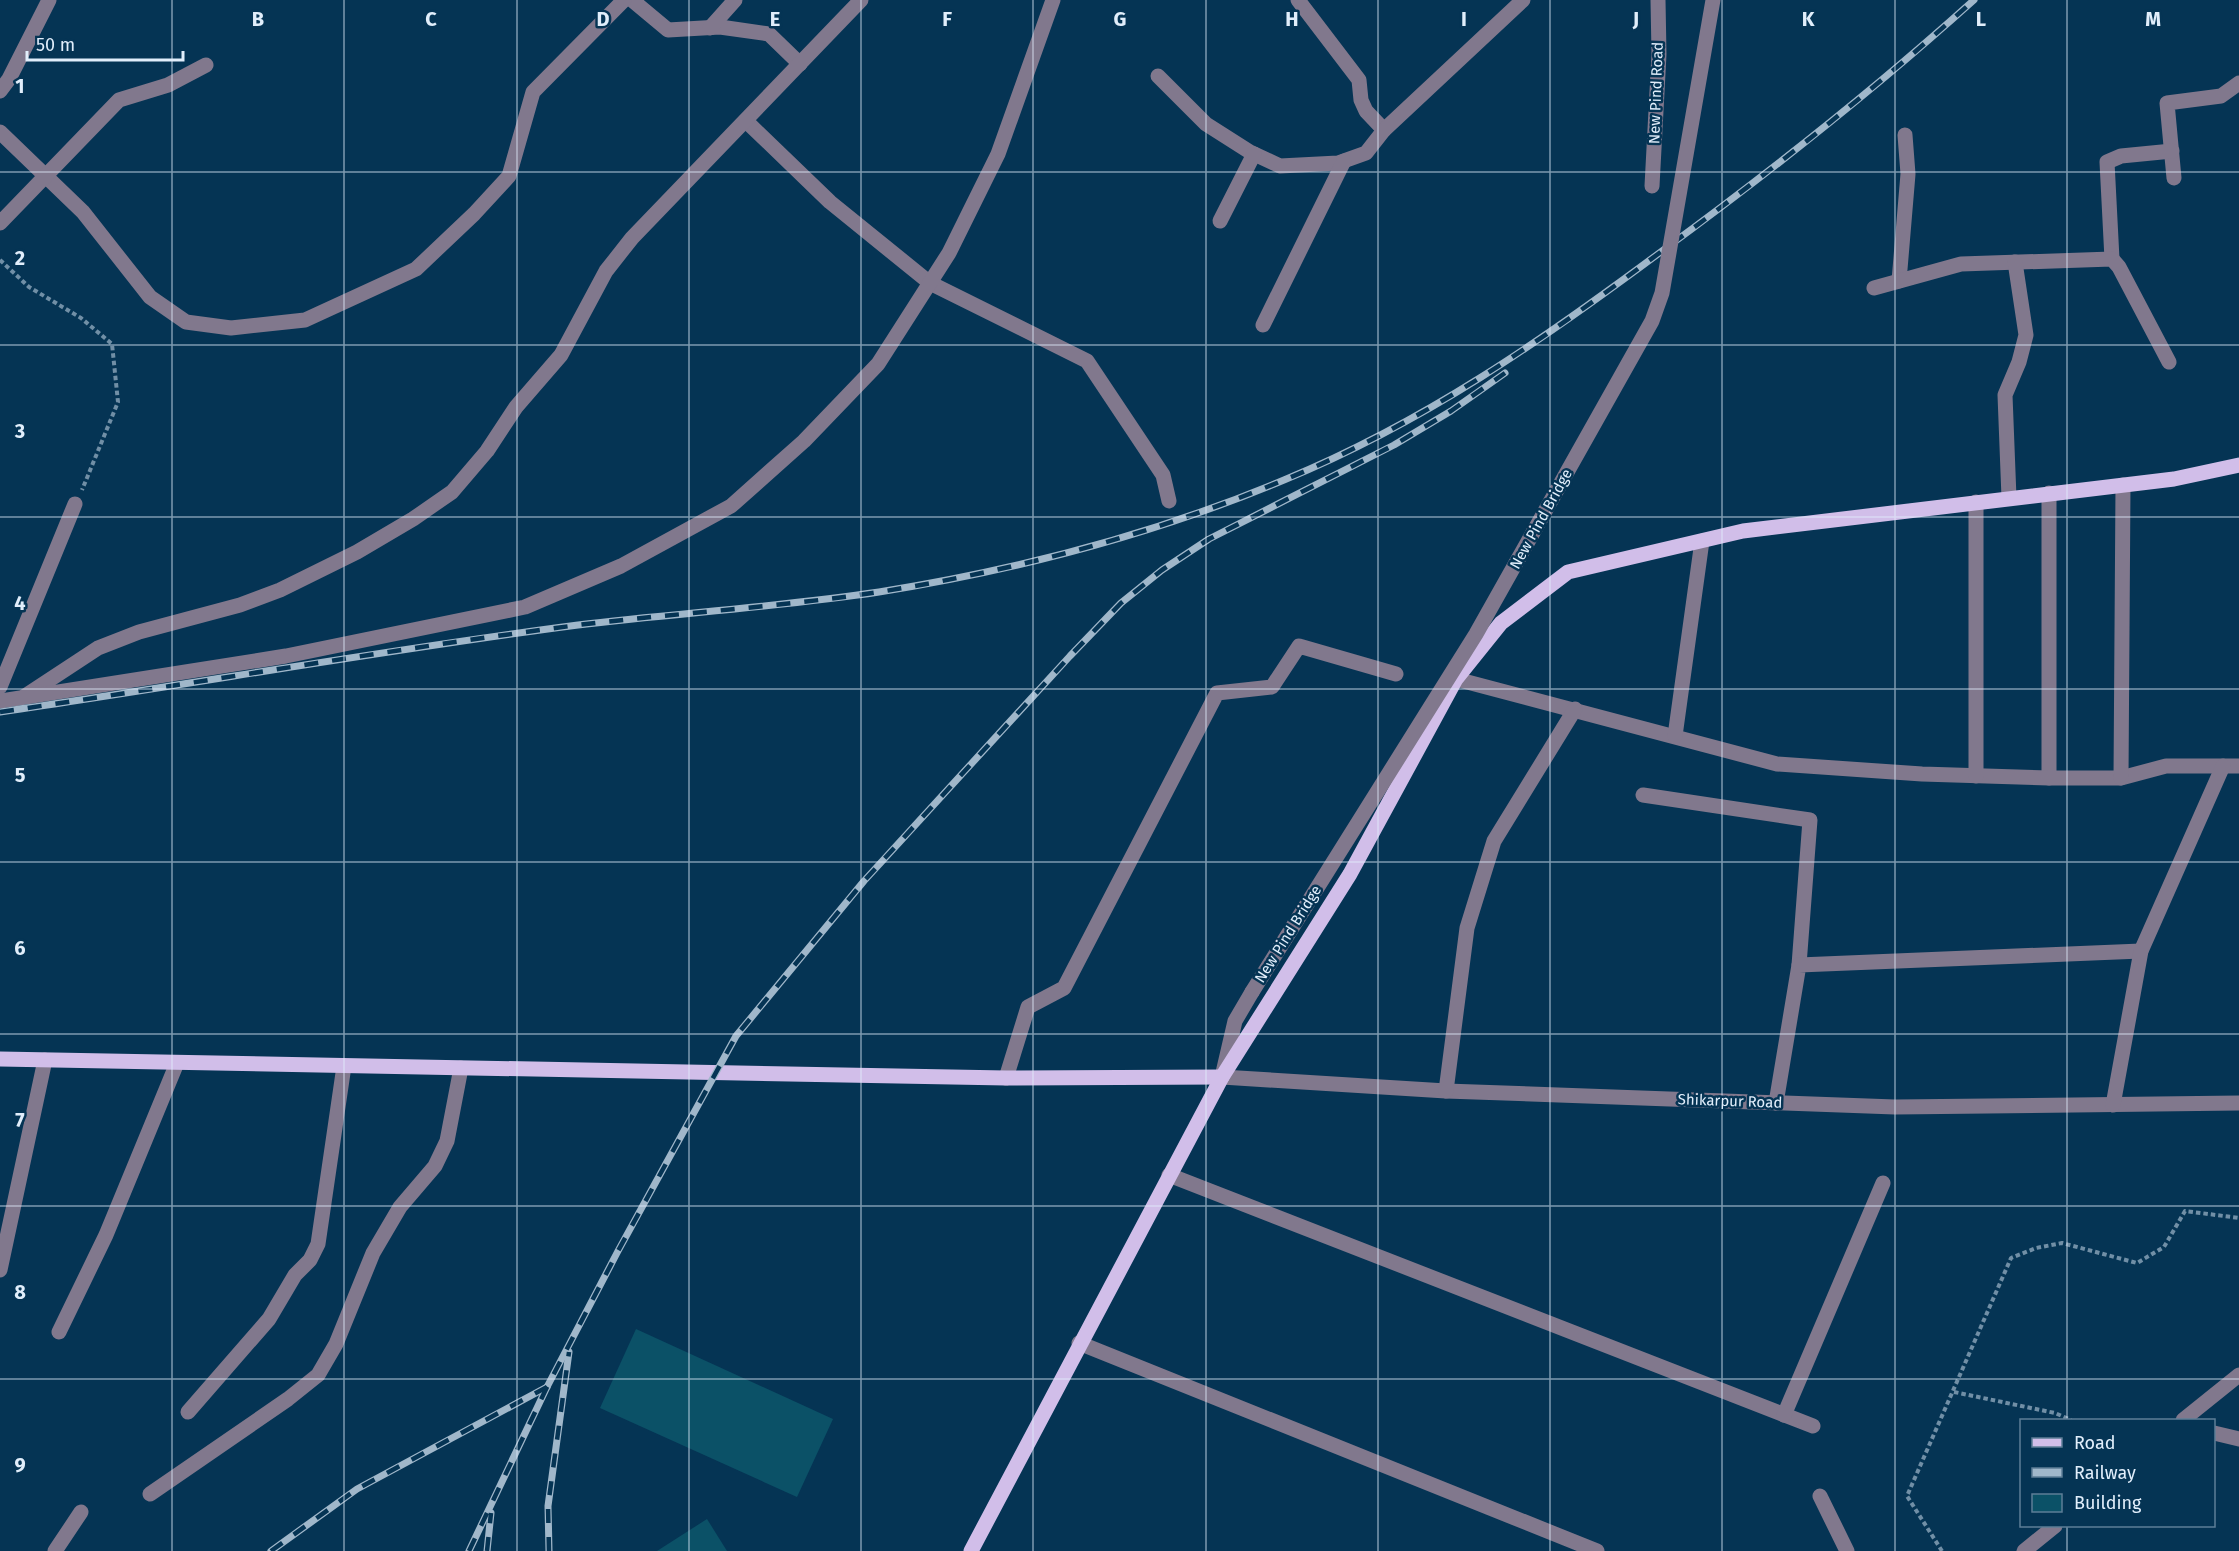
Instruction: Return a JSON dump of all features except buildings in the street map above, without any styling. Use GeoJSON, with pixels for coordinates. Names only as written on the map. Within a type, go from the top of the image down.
{"type":"FeatureCollection","features":[{"type":"Feature","properties":{"kind":"main road"},"geometry":{"type":"LineString","coordinates":[[971,1551],[1079,1343],[1222,1077],[1350,874],[1456,679],[1501,623],[1568,572],[1743,531],[2174,478],[2239,465]]}},
{"type":"Feature","properties":{"kind":"main road"},"geometry":{"type":"LineString","coordinates":[[0,1059],[1006,1078],[1222,1077]]}},
{"type":"Feature","properties":{"kind":"street"},"geometry":{"type":"LineString","coordinates":[[0,91],[9,79],[49,0]]}},
{"type":"Feature","properties":{"kind":"street"},"geometry":{"type":"LineString","coordinates":[[0,132],[83,212],[150,297],[186,322],[231,328],[305,320],[416,269],[474,214],[509,176],[533,92],[624,0]]}},
{"type":"Feature","properties":{"kind":"street"},"geometry":{"type":"LineString","coordinates":[[632,0],[668,30],[710,28],[770,34],[800,64]]}},
{"type":"Feature","properties":{"kind":"street"},"geometry":{"type":"LineString","coordinates":[[710,28],[735,0]]}},
{"type":"Feature","properties":{"kind":"street"},"geometry":{"type":"LineString","coordinates":[[20,699],[98,648],[139,632],[240,605],[280,590],[357,552],[413,519],[452,492],[488,451],[516,407],[561,355],[606,271],[632,238],[861,0]]}},
{"type":"Feature","properties":{"kind":"street"},"geometry":{"type":"LineString","coordinates":[[0,701],[286,656],[525,607],[621,566],[731,506],[804,441],[878,364],[930,283],[949,253],[998,154],[1053,0]]}},
{"type":"Feature","properties":{"kind":"street"},"geometry":{"type":"LineString","coordinates":[[1158,76],[1206,124],[1254,154],[1280,166],[1326,166],[1366,153],[1384,130],[1507,6],[1523,0]]}},
{"type":"Feature","properties":{"kind":"street","name":"New Pind Road"},"geometry":{"type":"LineString","coordinates":[[1652,186],[1659,54],[1658,0]]}},
{"type":"Feature","properties":{"kind":"street","name":"New Pind Bridge"},"geometry":{"type":"LineString","coordinates":[[1222,1077],[1235,1021],[1476,634],[1652,321],[1662,293],[1713,0]]}},
{"type":"Feature","properties":{"kind":"street"},"geometry":{"type":"LineString","coordinates":[[1303,2],[1359,80],[1361,100],[1366,111],[1384,130]]}},
{"type":"Feature","properties":{"kind":"street"},"geometry":{"type":"LineString","coordinates":[[0,223],[119,100],[168,85],[206,65]]}},
{"type":"Feature","properties":{"kind":"street"},"geometry":{"type":"LineString","coordinates":[[2174,178],[2168,103],[2221,96],[2239,84]]}},
{"type":"Feature","properties":{"kind":"street"},"geometry":{"type":"LineString","coordinates":[[746,121],[830,202],[930,283],[1087,361],[1162,475],[1169,501]]}},
{"type":"Feature","properties":{"kind":"street"},"geometry":{"type":"LineString","coordinates":[[1899,281],[1908,174],[1905,135]]}},
{"type":"Feature","properties":{"kind":"street"},"geometry":{"type":"LineString","coordinates":[[2169,362],[2119,267],[2112,259],[2107,162],[2121,156],[2172,151]]}},
{"type":"Feature","properties":{"kind":"street"},"geometry":{"type":"LineString","coordinates":[[1220,220],[1254,154]]}},
{"type":"Feature","properties":{"kind":"street"},"geometry":{"type":"LineString","coordinates":[[1263,325],[1344,161]]}},
{"type":"Feature","properties":{"kind":"street"},"geometry":{"type":"LineString","coordinates":[[1874,288],[1962,264],[2112,259]]}},
{"type":"Feature","properties":{"kind":"street"},"geometry":{"type":"LineString","coordinates":[[2009,498],[2005,394],[2019,362],[2025,335],[2015,262]]}},
{"type":"Feature","properties":{"kind":"street"},"geometry":{"type":"LineString","coordinates":[[2121,778],[2123,484]]}},
{"type":"Feature","properties":{"kind":"street"},"geometry":{"type":"LineString","coordinates":[[2049,493],[2049,778]]}},
{"type":"Feature","properties":{"kind":"street"},"geometry":{"type":"LineString","coordinates":[[1976,502],[1976,776]]}},
{"type":"Feature","properties":{"kind":"street"},"geometry":{"type":"LineString","coordinates":[[0,687],[75,504]]}},
{"type":"Feature","properties":{"kind":"street"},"geometry":{"type":"LineString","coordinates":[[1675,736],[1702,541]]}},
{"type":"Feature","properties":{"kind":"street"},"geometry":{"type":"LineString","coordinates":[[1006,1078],[1028,1007],[1064,988],[1217,693],[1272,687],[1299,646],[1396,674]]}},
{"type":"Feature","properties":{"kind":"street"},"geometry":{"type":"LineString","coordinates":[[1456,679],[1777,764],[2049,778],[2121,778],[2166,766],[2239,766]]}},
{"type":"Feature","properties":{"kind":"street"},"geometry":{"type":"LineString","coordinates":[[1446,1090],[1467,928],[1494,842],[1575,710]]}},
{"type":"Feature","properties":{"kind":"street"},"geometry":{"type":"LineString","coordinates":[[2113,1105],[2141,951],[2223,766]]}},
{"type":"Feature","properties":{"kind":"street"},"geometry":{"type":"LineString","coordinates":[[1643,795],[1809,820],[1799,965],[1776,1103]]}},
{"type":"Feature","properties":{"kind":"street"},"geometry":{"type":"LineString","coordinates":[[1799,965],[2141,951]]}},
{"type":"Feature","properties":{"kind":"street"},"geometry":{"type":"LineString","coordinates":[[0,1270],[45,1060]]}},
{"type":"Feature","properties":{"kind":"street"},"geometry":{"type":"LineString","coordinates":[[59,1332],[106,1235],[177,1063]]}},
{"type":"Feature","properties":{"kind":"street"},"geometry":{"type":"LineString","coordinates":[[188,1412],[269,1319],[295,1275],[310,1260],[318,1244],[344,1066]]}},
{"type":"Feature","properties":{"kind":"street"},"geometry":{"type":"LineString","coordinates":[[150,1494],[288,1399],[318,1375],[336,1344],[373,1253],[400,1207],[435,1166],[447,1141],[461,1068]]}},
{"type":"Feature","properties":{"kind":"street","name":"Shikarpur Road"},"geometry":{"type":"LineString","coordinates":[[1222,1077],[1446,1090],[1895,1107],[2239,1103]]}},
{"type":"Feature","properties":{"kind":"street"},"geometry":{"type":"LineString","coordinates":[[1169,1175],[1814,1426]]}},
{"type":"Feature","properties":{"kind":"street"},"geometry":{"type":"LineString","coordinates":[[1784,1415],[1883,1183]]}},
{"type":"Feature","properties":{"kind":"street"},"geometry":{"type":"LineString","coordinates":[[1079,1343],[1598,1551]]}},
{"type":"Feature","properties":{"kind":"street"},"geometry":{"type":"LineString","coordinates":[[2184,1419],[2239,1375]]}},
{"type":"Feature","properties":{"kind":"street"},"geometry":{"type":"LineString","coordinates":[[2215,1433],[2239,1439]]}},
{"type":"Feature","properties":{"kind":"street"},"geometry":{"type":"LineString","coordinates":[[1820,1496],[1847,1551]]}},
{"type":"Feature","properties":{"kind":"street"},"geometry":{"type":"LineString","coordinates":[[55,1551],[81,1512]]}},
{"type":"Feature","properties":{"kind":"street"},"geometry":{"type":"LineString","coordinates":[[2030,1549],[2054,1527]]}},
{"type":"Feature","properties":{"kind":"path"},"geometry":{"type":"LineString","coordinates":[[0,260],[29,287],[81,318],[112,344],[118,402],[93,467],[75,504]]}},
{"type":"Feature","properties":{"kind":"path"},"geometry":{"type":"LineString","coordinates":[[1942,1551],[1908,1496],[2011,1258],[2036,1248],[2062,1243],[2138,1263],[2164,1247],[2185,1211],[2239,1218]]}},
{"type":"Feature","properties":{"kind":"path"},"geometry":{"type":"LineString","coordinates":[[1954,1392],[2055,1413],[2069,1419]]}},
{"type":"Feature","properties":{"kind":"railway"},"geometry":{"type":"LineString","coordinates":[[0,712],[578,625],[879,592],[1034,561],[1186,517],[1284,480],[1336,457],[1434,406],[1526,348],[1617,284],[1782,160],[1899,66],[1974,0]]}},
{"type":"Feature","properties":{"kind":"railway"},"geometry":{"type":"LineString","coordinates":[[469,1551],[547,1387],[618,1251],[736,1036],[864,881],[1070,656],[1121,603],[1162,570],[1209,539],[1394,445],[1451,411],[1505,373]]}},
{"type":"Feature","properties":{"kind":"railway"},"geometry":{"type":"LineString","coordinates":[[549,1551],[548,1506],[569,1352]]}},
{"type":"Feature","properties":{"kind":"railway"},"geometry":{"type":"LineString","coordinates":[[271,1551],[357,1489],[547,1387]]}},
{"type":"Feature","properties":{"kind":"railway"},"geometry":{"type":"LineString","coordinates":[[487,1551],[491,1513]]}}]}
